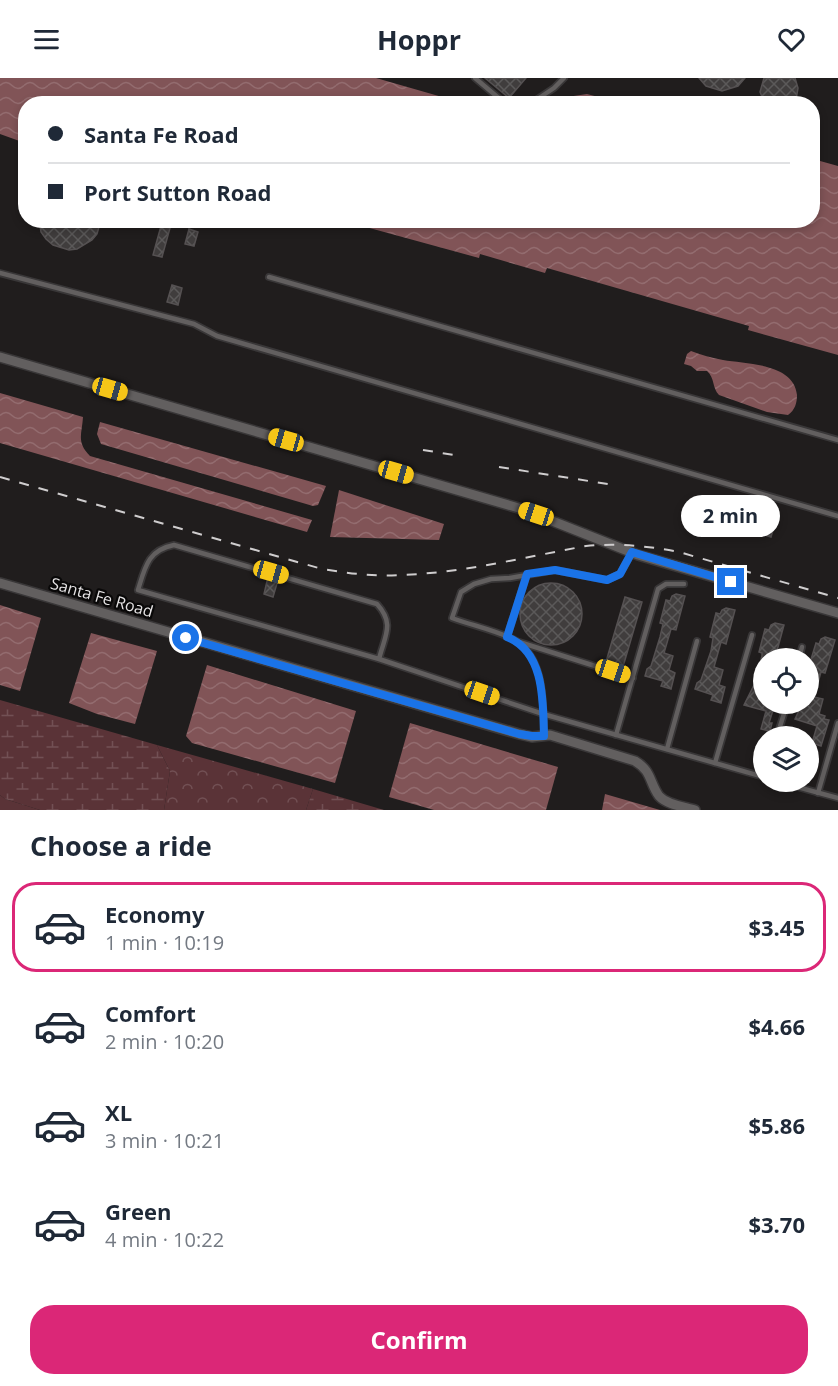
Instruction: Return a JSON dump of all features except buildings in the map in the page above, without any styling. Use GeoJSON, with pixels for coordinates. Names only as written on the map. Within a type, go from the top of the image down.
{"type":"FeatureCollection","features":[{"type":"Feature","properties":{"kind":"street"},"geometry":{"type":"LineString","coordinates":[[0,357],[522,509],[632,552],[838,613]]}},
{"type":"Feature","properties":{"kind":"street","name":"Santa Fe Road"},"geometry":{"type":"LineString","coordinates":[[0,583],[519,734],[573,741],[635,760],[645,766],[660,796],[667,801],[695,810]]}},
{"type":"Feature","properties":{"kind":"lane"},"geometry":{"type":"LineString","coordinates":[[475,78],[496,96]]}},
{"type":"Feature","properties":{"kind":"lane"},"geometry":{"type":"LineString","coordinates":[[542,96],[564,78]]}},
{"type":"Feature","properties":{"kind":"lane"},"geometry":{"type":"LineString","coordinates":[[0,273],[194,324],[217,336],[838,516]]}},
{"type":"Feature","properties":{"kind":"lane"},"geometry":{"type":"LineString","coordinates":[[269,277],[838,440]]}},
{"type":"Feature","properties":{"kind":"lane"},"geometry":{"type":"LineString","coordinates":[[379,659],[388,623],[386,614],[377,604],[174,545],[161,548],[151,557],[144,569],[138,590],[379,659],[543,714],[753,774]]}},
{"type":"Feature","properties":{"kind":"lane"},"geometry":{"type":"LineString","coordinates":[[544,736],[543,696],[534,662],[526,649],[513,640],[452,618],[461,592],[474,584],[555,570],[607,580],[620,574],[632,552]]}},
{"type":"Feature","properties":{"kind":"lane"},"geometry":{"type":"LineString","coordinates":[[507,637],[527,574]]}},
{"type":"Feature","properties":{"kind":"lane"},"geometry":{"type":"LineString","coordinates":[[616,735],[658,589],[666,584],[684,584]]}},
{"type":"Feature","properties":{"kind":"lane"},"geometry":{"type":"LineString","coordinates":[[715,763],[752,635]]}},
{"type":"Feature","properties":{"kind":"lane"},"geometry":{"type":"LineString","coordinates":[[513,640],[633,678]]}},
{"type":"Feature","properties":{"kind":"lane"},"geometry":{"type":"LineString","coordinates":[[667,749],[698,640]]}},
{"type":"Feature","properties":{"kind":"lane"},"geometry":{"type":"LineString","coordinates":[[818,793],[838,723]]}},
{"type":"Feature","properties":{"kind":"lane"},"geometry":{"type":"LineString","coordinates":[[814,792],[838,798]]}},
{"type":"Feature","properties":{"kind":"green space"},"geometry":{"type":"Polygon","coordinates":[[[0,700],[157,745],[170,771],[164,810],[40,810],[5,799],[0,795],[0,700]]]}},
{"type":"Feature","properties":{"kind":"green space"},"geometry":{"type":"Polygon","coordinates":[[[157,745],[313,789],[306,810],[164,810],[170,771],[157,745]]]}},
{"type":"Feature","properties":{"kind":"green space"},"geometry":{"type":"Polygon","coordinates":[[[313,789],[384,810],[306,810],[313,789]]]}},
{"type":"Feature","properties":{"kind":"green space"},"geometry":{"type":"Polygon","coordinates":[[[0,795],[5,799],[40,810],[0,810],[0,795]]]}},
{"type":"Feature","properties":{"kind":"water"},"geometry":{"type":"Polygon","coordinates":[[[0,78],[376,78],[439,96],[18,96],[18,140],[0,134],[0,78]]]}},
{"type":"Feature","properties":{"kind":"water"},"geometry":{"type":"Polygon","coordinates":[[[820,161],[838,166],[838,355],[748,330],[749,326],[547,268],[545,273],[480,254],[479,258],[370,228],[820,228],[820,161]]]}},
{"type":"Feature","properties":{"kind":"water"},"geometry":{"type":"Polygon","coordinates":[[[691,351],[723,360],[756,364],[778,371],[794,384],[797,395],[794,409],[788,415],[767,412],[719,395],[707,371],[697,371],[684,364],[687,354],[691,351]]]}},
{"type":"Feature","properties":{"kind":"water"},"geometry":{"type":"Polygon","coordinates":[[[0,393],[83,417],[81,442],[90,456],[312,520],[307,532],[0,443],[0,393]]]}},
{"type":"Feature","properties":{"kind":"water"},"geometry":{"type":"Polygon","coordinates":[[[100,422],[326,486],[318,505],[313,506],[101,444],[97,434],[100,422]]]}},
{"type":"Feature","properties":{"kind":"water"},"geometry":{"type":"Polygon","coordinates":[[[339,490],[444,524],[439,540],[330,537],[339,490]]]}},
{"type":"Feature","properties":{"kind":"water"},"geometry":{"type":"Polygon","coordinates":[[[0,605],[41,618],[20,691],[0,685],[0,605]]]}},
{"type":"Feature","properties":{"kind":"water"},"geometry":{"type":"Polygon","coordinates":[[[91,633],[157,651],[135,724],[97,714],[69,703],[91,633]]]}},
{"type":"Feature","properties":{"kind":"water"},"geometry":{"type":"Polygon","coordinates":[[[207,665],[356,711],[335,783],[192,743],[186,736],[207,665]]]}},
{"type":"Feature","properties":{"kind":"water"},"geometry":{"type":"Polygon","coordinates":[[[410,723],[558,767],[546,810],[434,810],[389,797],[410,723]]]}},
{"type":"Feature","properties":{"kind":"water"},"geometry":{"type":"Polygon","coordinates":[[[605,794],[660,810],[602,810],[605,794]]]}},
{"type":"Feature","properties":{"kind":"railway"},"geometry":{"type":"LineString","coordinates":[[423,450],[460,456]]}},
{"type":"Feature","properties":{"kind":"railway"},"geometry":{"type":"LineString","coordinates":[[499,467],[608,484]]}},
{"type":"Feature","properties":{"kind":"railway"},"geometry":{"type":"LineString","coordinates":[[0,477],[322,569],[342,572],[380,575],[424,574],[470,568],[586,546],[621,545],[679,552],[838,598]]}},
{"type":"Feature","properties":{"kind":"route"},"geometry":{"type":"LineString","coordinates":[[186,638],[519,734],[544,736],[543,696],[534,662],[526,649],[507,637],[527,574],[555,570],[607,580],[620,574],[632,552],[731,582]]}}]}
